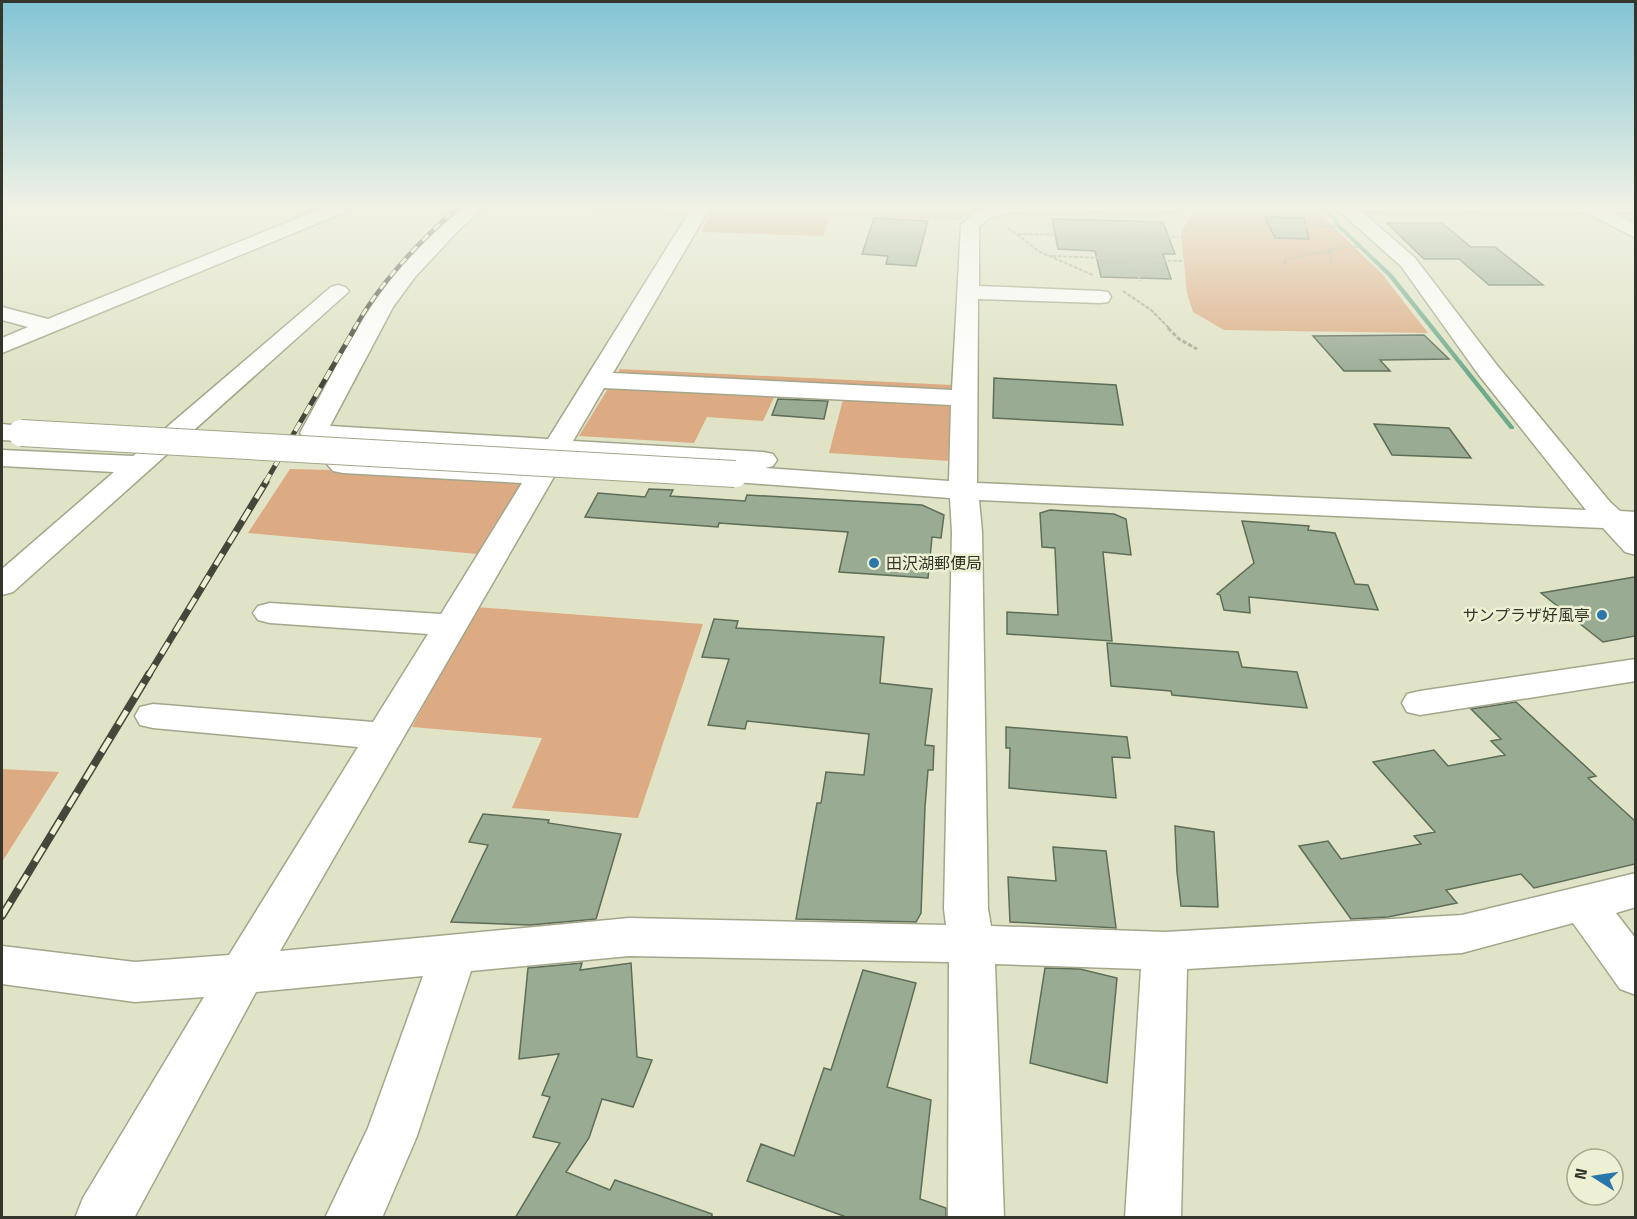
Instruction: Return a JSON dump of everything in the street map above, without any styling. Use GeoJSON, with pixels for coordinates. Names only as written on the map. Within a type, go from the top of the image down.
{"type":"FeatureCollection","features":[{"type":"Feature","properties":{"kind":"street"},"geometry":{"type":"LineString","coordinates":[[2,346],[200,263]]}},
{"type":"Feature","properties":{"kind":"street"},"geometry":{"type":"LineString","coordinates":[[417,263],[383,306],[313,433],[343,465],[549,461],[964,487]]}},
{"type":"Feature","properties":{"kind":"street"},"geometry":{"type":"LineString","coordinates":[[103,1218],[242,974],[668,263]]}},
{"type":"Feature","properties":{"kind":"street"},"geometry":{"type":"LineString","coordinates":[[968,263],[964,398],[964,487],[967,532],[966,909],[972,944],[976,1218]]}},
{"type":"Feature","properties":{"kind":"street"},"geometry":{"type":"LineString","coordinates":[[1409,263],[1486,369],[1624,521],[1635,546]]}},
{"type":"Feature","properties":{"kind":"street"},"geometry":{"type":"LineString","coordinates":[[2,585],[338,291]]}},
{"type":"Feature","properties":{"kind":"street"},"geometry":{"type":"LineString","coordinates":[[967,292],[1100,297]]}},
{"type":"Feature","properties":{"kind":"street"},"geometry":{"type":"LineString","coordinates":[[2,313],[47,326]]}},
{"type":"Feature","properties":{"kind":"street"},"geometry":{"type":"LineString","coordinates":[[598,380],[964,398]]}},
{"type":"Feature","properties":{"kind":"street"},"geometry":{"type":"LineString","coordinates":[[11,433],[964,487],[1624,521]]}},
{"type":"Feature","properties":{"kind":"street"},"geometry":{"type":"LineString","coordinates":[[2,458],[139,465]]}},
{"type":"Feature","properties":{"kind":"street"},"geometry":{"type":"LineString","coordinates":[[270,613],[450,625]]}},
{"type":"Feature","properties":{"kind":"street"},"geometry":{"type":"LineString","coordinates":[[1420,703],[1635,670]]}},
{"type":"Feature","properties":{"kind":"street"},"geometry":{"type":"LineString","coordinates":[[153,716],[386,736]]}},
{"type":"Feature","properties":{"kind":"street"},"geometry":{"type":"LineString","coordinates":[[2,965],[135,981],[242,974],[628,937],[972,944],[1165,951],[1462,934],[1635,890]]}},
{"type":"Feature","properties":{"kind":"street"},"geometry":{"type":"LineString","coordinates":[[1584,904],[1635,975]]}},
{"type":"Feature","properties":{"kind":"street"},"geometry":{"type":"LineString","coordinates":[[1153,1218],[1165,951]]}},
{"type":"Feature","properties":{"kind":"street"},"geometry":{"type":"LineString","coordinates":[[353,1218],[391,1136],[454,954]]}},
{"type":"Feature","properties":{"kind":"path"},"geometry":{"type":"LineString","coordinates":[[1135,263],[1140,281]]}},
{"type":"Feature","properties":{"kind":"shaded area"},"geometry":{"type":"Polygon","coordinates":[[[1184,263],[1371,263],[1382,274],[1428,333],[1224,330],[1193,312],[1187,293],[1184,263]]]}},
{"type":"Feature","properties":{"kind":"shaded area"},"geometry":{"type":"Polygon","coordinates":[[[620,369],[952,385],[950,461],[829,453],[845,392],[778,389],[763,421],[707,417],[694,443],[579,436],[620,369]]]}},
{"type":"Feature","properties":{"kind":"shaded area"},"geometry":{"type":"Polygon","coordinates":[[[290,469],[541,475],[477,554],[248,533],[290,469]]]}},
{"type":"Feature","properties":{"kind":"shaded area"},"geometry":{"type":"Polygon","coordinates":[[[475,607],[703,624],[638,818],[512,808],[542,738],[412,727],[475,607]]]}},
{"type":"Feature","properties":{"kind":"shaded area"},"geometry":{"type":"Polygon","coordinates":[[[2,769],[59,772],[2,862],[2,769]]]}},
{"type":"Feature","properties":{"kind":"building"},"geometry":{"type":"Polygon","coordinates":[[[886,263],[917,263],[916,266],[886,263]]]}},
{"type":"Feature","properties":{"kind":"building"},"geometry":{"type":"Polygon","coordinates":[[[1098,263],[1166,263],[1171,279],[1101,277],[1098,263]]]}},
{"type":"Feature","properties":{"kind":"building"},"geometry":{"type":"Polygon","coordinates":[[[1463,263],[1515,263],[1543,285],[1489,285],[1463,263]]]}},
{"type":"Feature","properties":{"kind":"building"},"geometry":{"type":"Polygon","coordinates":[[[1424,335],[1449,359],[1380,360],[1390,371],[1344,371],[1313,336],[1424,335]]]}},
{"type":"Feature","properties":{"kind":"building"},"geometry":{"type":"Polygon","coordinates":[[[994,378],[1116,385],[1123,425],[993,418],[994,378]]]}},
{"type":"Feature","properties":{"kind":"building"},"geometry":{"type":"Polygon","coordinates":[[[778,399],[828,401],[824,419],[772,415],[778,399]]]}},
{"type":"Feature","properties":{"kind":"building"},"geometry":{"type":"Polygon","coordinates":[[[1374,424],[1449,428],[1471,458],[1392,455],[1374,424]]]}},
{"type":"Feature","properties":{"kind":"building"},"geometry":{"type":"Polygon","coordinates":[[[649,489],[673,490],[670,496],[745,501],[747,495],[922,505],[944,515],[941,538],[932,537],[928,578],[839,572],[848,532],[719,523],[718,527],[585,517],[598,493],[645,497],[649,489]]]}},
{"type":"Feature","properties":{"kind":"building"},"geometry":{"type":"Polygon","coordinates":[[[1050,510],[1114,514],[1126,519],[1131,555],[1103,552],[1112,641],[1007,634],[1007,612],[1058,615],[1055,548],[1042,547],[1040,513],[1050,510]]]}},
{"type":"Feature","properties":{"kind":"building"},"geometry":{"type":"Polygon","coordinates":[[[1242,521],[1309,526],[1308,530],[1335,533],[1355,584],[1368,585],[1378,610],[1249,597],[1250,613],[1224,610],[1220,595],[1217,594],[1254,563],[1242,521]]]}},
{"type":"Feature","properties":{"kind":"building","name":"サンプラザ好風亭"},"geometry":{"type":"Polygon","coordinates":[[[1635,577],[1635,636],[1603,642],[1541,593],[1635,577]]]}},
{"type":"Feature","properties":{"kind":"building"},"geometry":{"type":"Polygon","coordinates":[[[714,619],[738,621],[736,628],[884,637],[880,683],[932,689],[925,745],[934,746],[933,770],[928,770],[921,913],[916,922],[796,919],[817,803],[821,803],[826,772],[864,775],[869,734],[747,721],[745,729],[708,725],[729,659],[702,657],[714,619]]]}},
{"type":"Feature","properties":{"kind":"building"},"geometry":{"type":"Polygon","coordinates":[[[1107,643],[1238,652],[1242,667],[1297,672],[1307,708],[1172,695],[1171,691],[1111,686],[1107,643]]]}},
{"type":"Feature","properties":{"kind":"building"},"geometry":{"type":"Polygon","coordinates":[[[1516,702],[1596,776],[1588,778],[1635,821],[1635,864],[1534,888],[1521,874],[1446,890],[1457,903],[1388,917],[1351,919],[1299,846],[1328,841],[1341,859],[1421,844],[1414,836],[1435,832],[1373,762],[1434,750],[1448,766],[1505,755],[1491,741],[1501,739],[1471,709],[1516,702]]]}},
{"type":"Feature","properties":{"kind":"building"},"geometry":{"type":"Polygon","coordinates":[[[1006,727],[1127,737],[1130,758],[1112,757],[1116,798],[1009,788],[1010,748],[1006,748],[1006,727]]]}},
{"type":"Feature","properties":{"kind":"building"},"geometry":{"type":"Polygon","coordinates":[[[483,814],[549,820],[548,823],[621,834],[596,919],[530,925],[451,922],[488,845],[469,842],[483,814]]]}},
{"type":"Feature","properties":{"kind":"building"},"geometry":{"type":"Polygon","coordinates":[[[1175,826],[1214,832],[1218,907],[1181,906],[1175,826]]]}},
{"type":"Feature","properties":{"kind":"building"},"geometry":{"type":"Polygon","coordinates":[[[1053,847],[1106,851],[1116,928],[1010,922],[1008,877],[1056,881],[1053,847]]]}},
{"type":"Feature","properties":{"kind":"building"},"geometry":{"type":"Polygon","coordinates":[[[582,963],[580,970],[631,963],[637,1057],[652,1060],[633,1107],[602,1099],[589,1138],[566,1172],[610,1190],[615,1180],[712,1214],[712,1218],[515,1218],[560,1143],[533,1137],[550,1097],[542,1095],[559,1054],[519,1059],[528,968],[582,963]]]}},
{"type":"Feature","properties":{"kind":"building"},"geometry":{"type":"Polygon","coordinates":[[[1045,968],[1080,969],[1117,978],[1107,1083],[1030,1063],[1045,968]]]}},
{"type":"Feature","properties":{"kind":"building"},"geometry":{"type":"Polygon","coordinates":[[[863,970],[916,983],[887,1087],[931,1100],[920,1199],[946,1208],[946,1218],[849,1218],[747,1181],[761,1144],[794,1156],[824,1068],[831,1070],[863,970]]]}},
{"type":"Feature","properties":{"kind":"waterway"},"geometry":{"type":"LineString","coordinates":[[1377,263],[1390,275],[1512,428]]}},
{"type":"Feature","properties":{"kind":"railway"},"geometry":{"type":"LineString","coordinates":[[354,329],[376,295],[401,263]]}},
{"type":"Feature","properties":{"kind":"railway"},"geometry":{"type":"LineString","coordinates":[[265,483],[355,328]]}},
{"type":"Feature","properties":{"kind":"railway"},"geometry":{"type":"LineString","coordinates":[[148,676],[266,482]]}},
{"type":"Feature","properties":{"kind":"railway"},"geometry":{"type":"LineString","coordinates":[[2,916],[149,674]]}},
{"type":"Feature","properties":{"kind":"place","name":"田沢湖郵便局"},"geometry":{"type":"Point","coordinates":[874,563]}},
{"type":"Feature","properties":{"kind":"place","name":"サンプラザ好風亭"},"geometry":{"type":"Point","coordinates":[1602,615]}}]}
